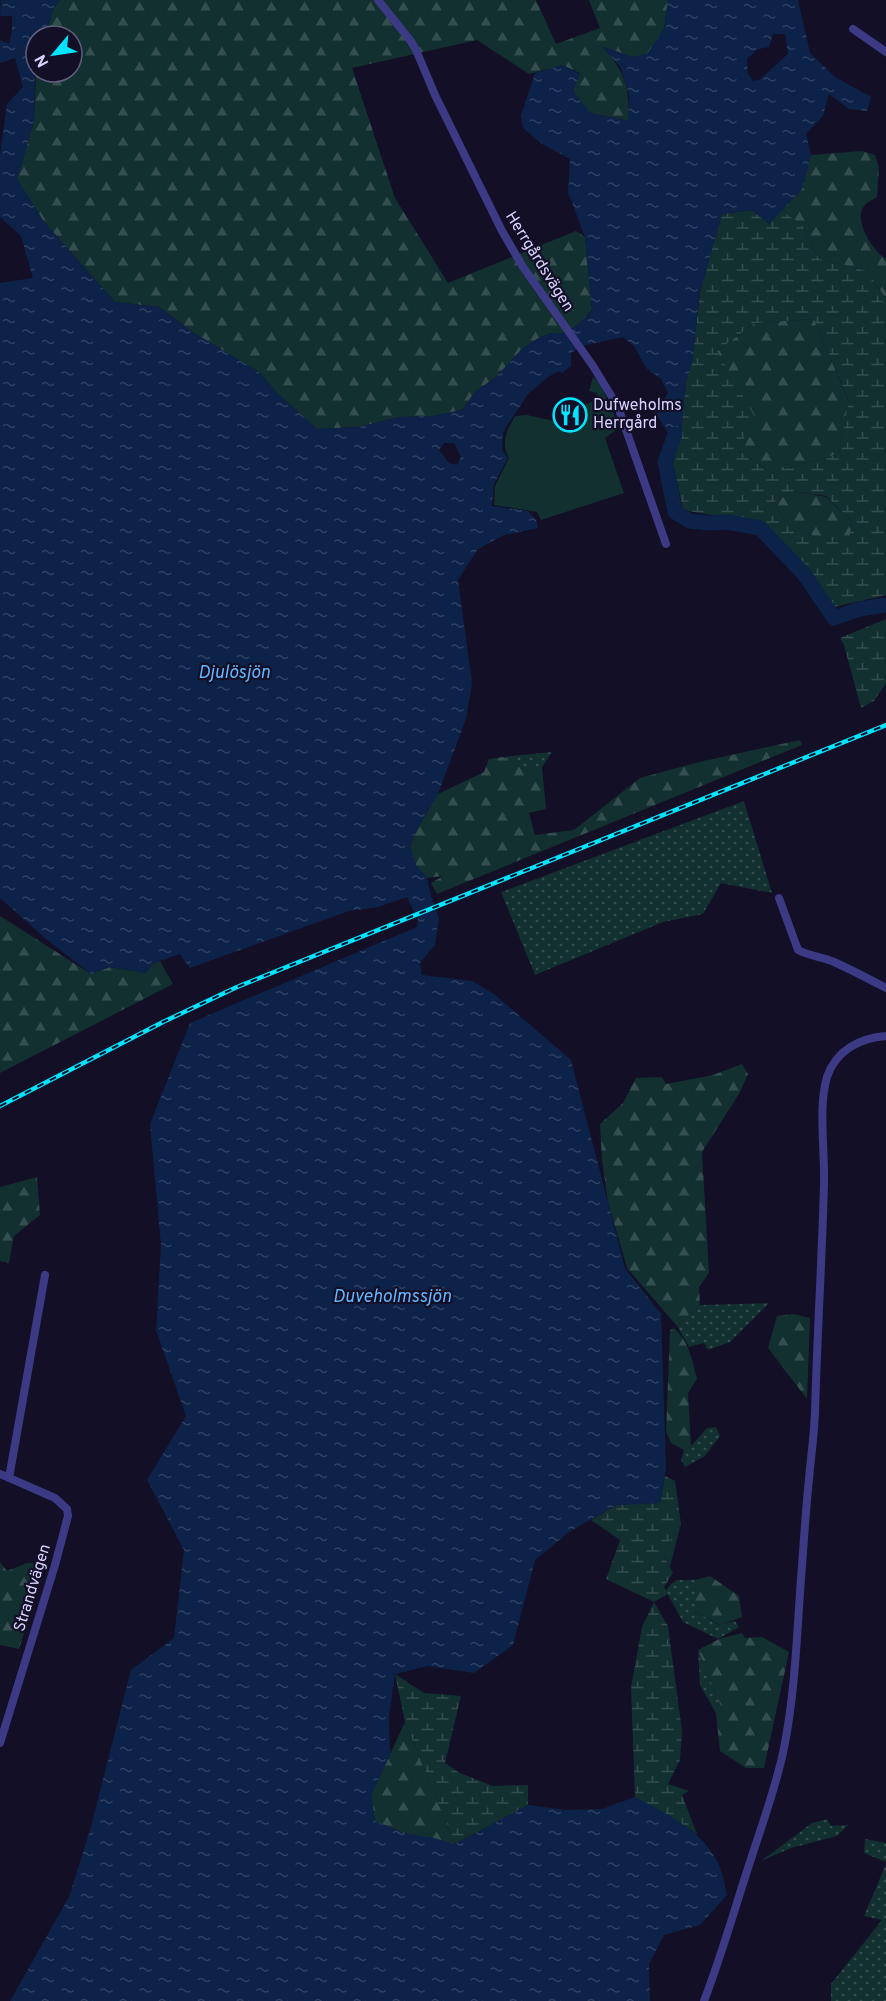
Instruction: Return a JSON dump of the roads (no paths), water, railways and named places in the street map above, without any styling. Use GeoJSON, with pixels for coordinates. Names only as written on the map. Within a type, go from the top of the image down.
{"type":"FeatureCollection","features":[{"type":"Feature","properties":{"kind":"street","name":"Herrgårdsvägen"},"geometry":{"type":"LineString","coordinates":[[378,0],[416,50],[435,95],[502,231],[537,289],[618,408],[666,544]]}},
{"type":"Feature","properties":{"kind":"street"},"geometry":{"type":"LineString","coordinates":[[853,29],[886,52]]}},
{"type":"Feature","properties":{"kind":"street"},"geometry":{"type":"LineString","coordinates":[[779,898],[798,950],[834,962],[886,988]]}},
{"type":"Feature","properties":{"kind":"street"},"geometry":{"type":"LineString","coordinates":[[704,2001],[773,1791],[784,1750],[788,1722],[798,1638],[807,1493],[814,1427],[817,1311],[823,1225],[825,1088],[838,1056],[847,1048],[867,1039],[886,1036]]}},
{"type":"Feature","properties":{"kind":"street"},"geometry":{"type":"LineString","coordinates":[[0,1474],[9,1478],[45,1275]]}},
{"type":"Feature","properties":{"kind":"street","name":"Strandvägen"},"geometry":{"type":"LineString","coordinates":[[0,1743],[55,1565],[68,1509],[55,1498],[9,1478]]}},
{"type":"Feature","properties":{"kind":"water"},"geometry":{"type":"Polygon","coordinates":[[[1,0],[60,0],[53,9],[49,24],[24,24],[24,84],[35,84],[34,121],[17,179],[44,222],[115,302],[159,307],[194,333],[259,372],[277,393],[317,429],[359,427],[399,417],[433,416],[462,410],[475,392],[496,377],[522,349],[550,333],[563,333],[578,325],[592,311],[585,237],[568,192],[570,159],[542,144],[523,128],[521,116],[535,73],[562,65],[580,74],[573,91],[590,113],[628,121],[629,95],[621,68],[602,46],[632,57],[647,54],[664,29],[668,0],[798,0],[810,53],[835,77],[871,97],[867,111],[849,109],[829,94],[823,116],[806,134],[811,155],[802,189],[769,224],[752,210],[722,214],[700,292],[681,431],[669,435],[655,412],[668,393],[661,379],[646,368],[635,347],[623,337],[582,346],[571,353],[571,366],[562,373],[559,371],[548,377],[528,394],[503,432],[502,450],[508,458],[494,484],[492,506],[528,511],[536,520],[538,528],[504,535],[478,549],[458,580],[472,683],[466,719],[438,794],[416,831],[410,846],[416,865],[427,878],[439,918],[435,945],[420,963],[422,975],[472,981],[494,994],[571,1060],[625,1268],[661,1314],[666,1468],[660,1503],[616,1505],[569,1532],[535,1560],[513,1645],[474,1673],[427,1666],[395,1674],[389,1716],[390,1755],[371,1795],[375,1821],[403,1833],[455,1844],[528,1805],[567,1810],[602,1809],[635,1797],[680,1822],[700,1838],[716,1859],[727,1895],[700,1925],[664,1935],[649,1964],[650,2001],[10,2001],[69,1897],[90,1830],[131,1670],[174,1638],[184,1550],[147,1480],[186,1416],[156,1330],[161,1245],[150,1124],[190,1023],[417,927],[418,920],[407,897],[378,907],[349,911],[190,968],[180,954],[153,963],[146,973],[110,967],[91,974],[45,938],[0,898],[0,283],[33,278],[21,236],[0,217],[0,155],[7,104],[23,87],[15,58],[0,63],[0,40],[9,44],[12,16],[0,16],[1,0]],[[773,34],[769,47],[758,49],[747,59],[748,74],[753,81],[759,80],[788,54],[785,34],[773,34]],[[444,443],[439,450],[449,463],[457,465],[461,457],[454,443],[444,443]]]}},
{"type":"Feature","properties":{"kind":"waterway"},"geometry":{"type":"LineString","coordinates":[[675,434],[665,462],[675,512],[690,521],[727,522],[760,528],[804,574],[834,618],[860,609],[886,605]]}},
{"type":"Feature","properties":{"kind":"railway"},"geometry":{"type":"LineString","coordinates":[[0,1106],[163,1022],[237,987],[886,725]]}},
{"type":"Feature","properties":{"kind":"place","name":"Dufweholms Herrgård"},"geometry":{"type":"Point","coordinates":[570,415]}},
{"type":"Feature","properties":{"kind":"water label","name":"Djulösjön"},"geometry":{"type":"Point","coordinates":[234,673]}},
{"type":"Feature","properties":{"kind":"water label","name":"Duveholmssjön"},"geometry":{"type":"Point","coordinates":[392,1297]}}]}
